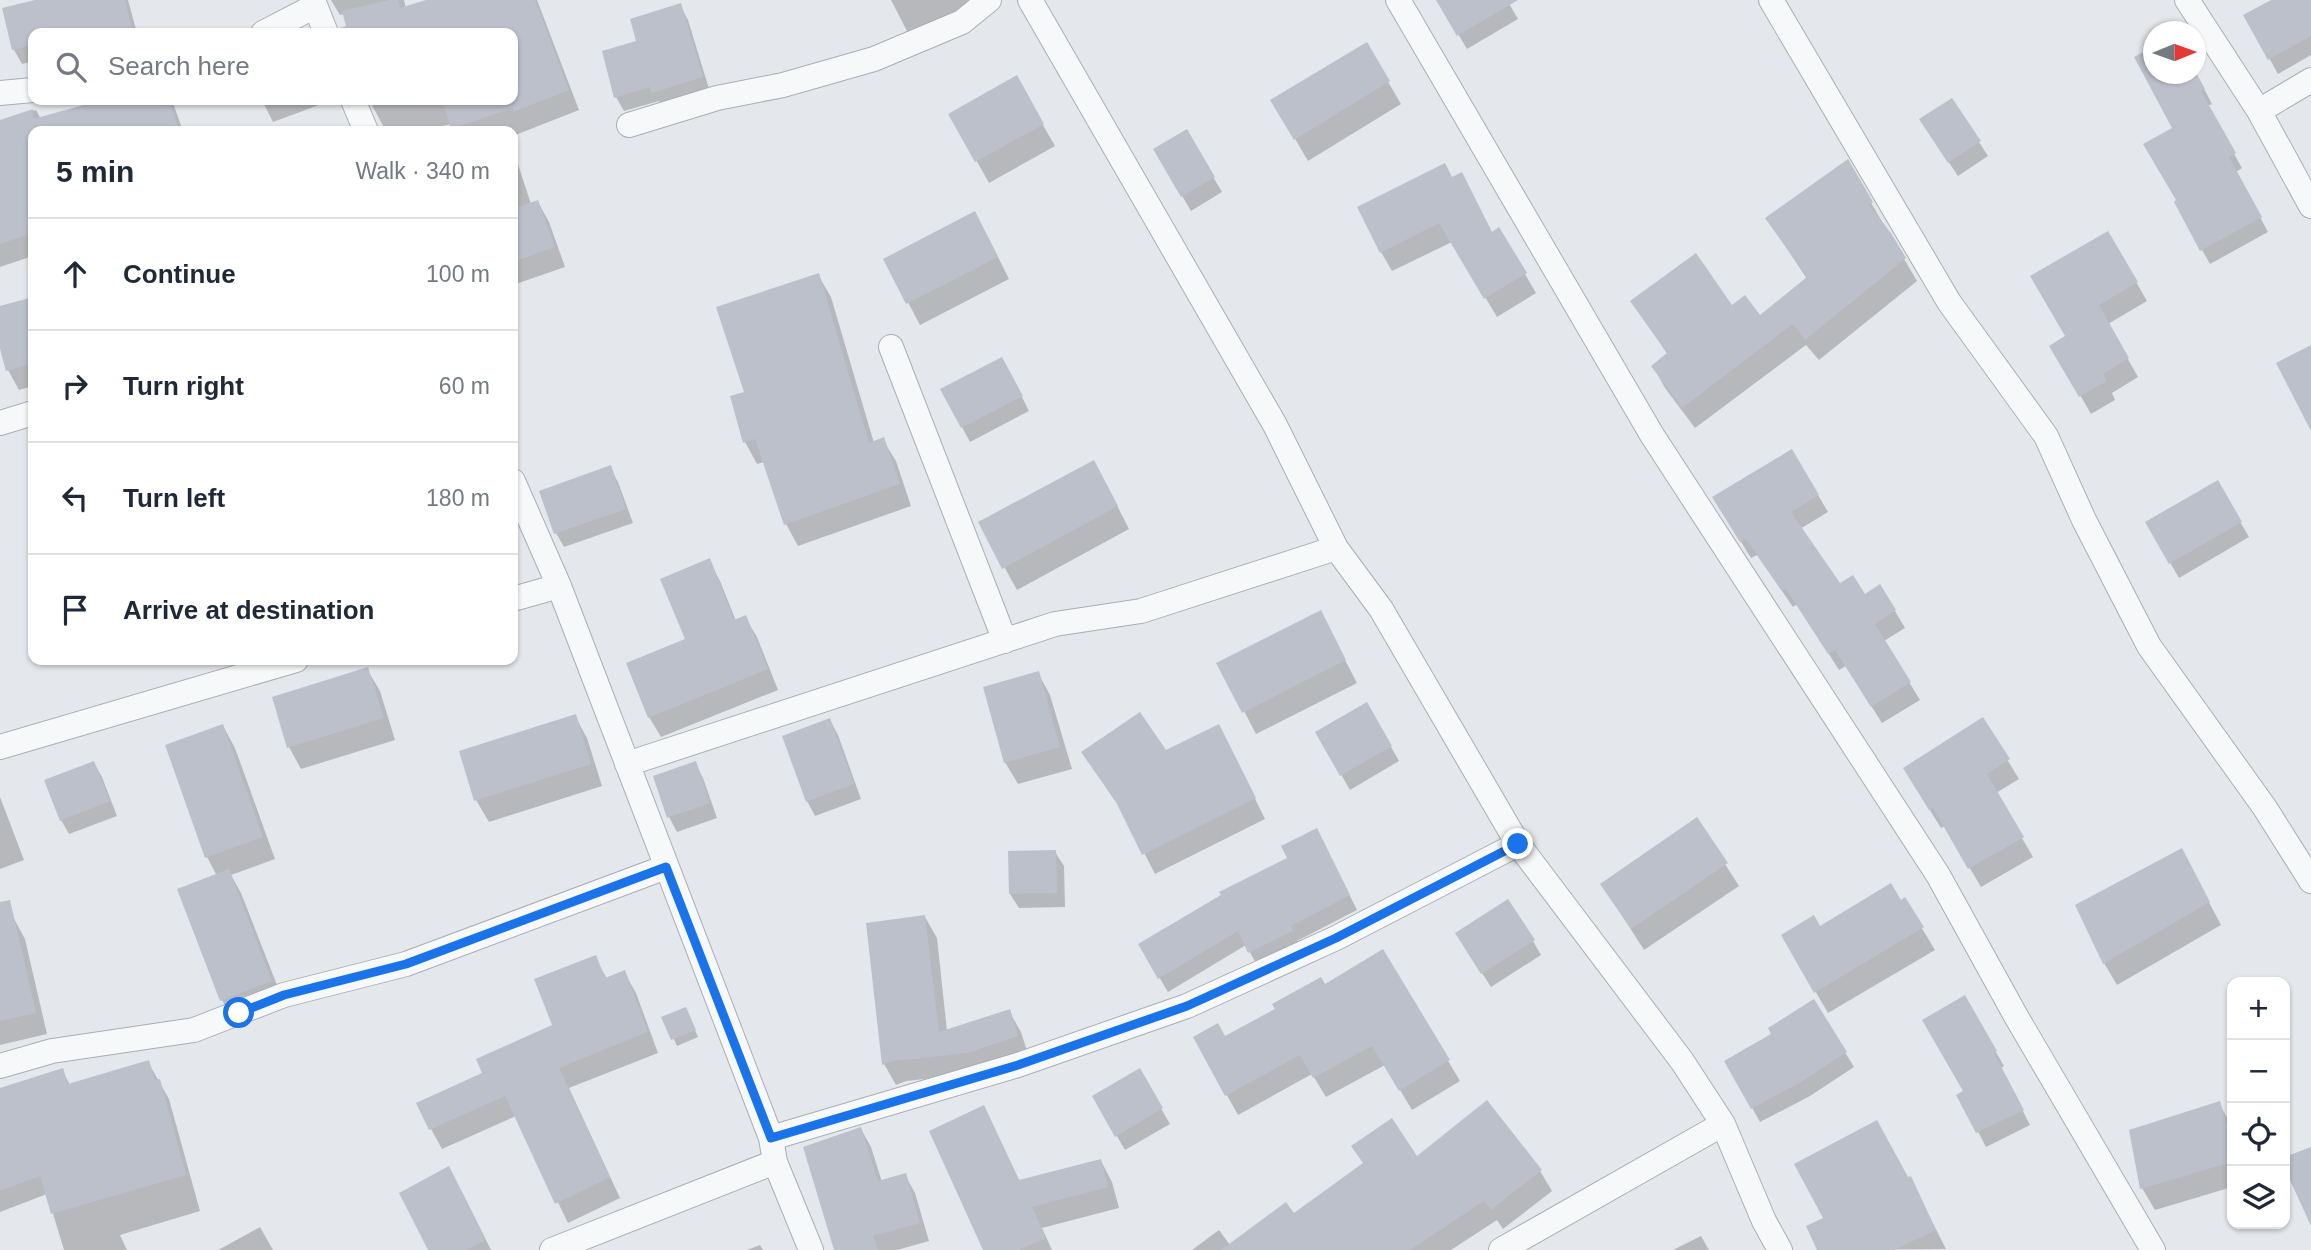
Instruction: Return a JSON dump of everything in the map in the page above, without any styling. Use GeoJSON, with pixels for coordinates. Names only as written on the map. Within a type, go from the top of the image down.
{"type":"FeatureCollection","features":[{"type":"Feature","properties":{"kind":"street"},"geometry":{"type":"LineString","coordinates":[[629,125],[717,98],[783,86],[874,59],[961,22],[989,0]]}},
{"type":"Feature","properties":{"kind":"street"},"geometry":{"type":"LineString","coordinates":[[1030,0],[1275,425],[1336,548],[1381,609],[1518,844],[1682,1061],[1723,1124],[1764,1221],[1780,1250]]}},
{"type":"Feature","properties":{"kind":"street"},"geometry":{"type":"LineString","coordinates":[[1398,0],[1652,435],[1938,875],[2017,1018],[2153,1250]]}},
{"type":"Feature","properties":{"kind":"street"},"geometry":{"type":"LineString","coordinates":[[1771,0],[1949,302],[2046,436],[2084,520],[2149,646],[2265,808],[2311,881]]}},
{"type":"Feature","properties":{"kind":"street"},"geometry":{"type":"LineString","coordinates":[[2186,0],[2259,111],[2311,206]]}},
{"type":"Feature","properties":{"kind":"street"},"geometry":{"type":"LineString","coordinates":[[272,28],[314,3],[324,28]]}},
{"type":"Feature","properties":{"kind":"street"},"geometry":{"type":"LineString","coordinates":[[2259,111],[2311,80]]}},
{"type":"Feature","properties":{"kind":"street"},"geometry":{"type":"LineString","coordinates":[[0,93],[28,90]]}},
{"type":"Feature","properties":{"kind":"street"},"geometry":{"type":"LineString","coordinates":[[355,105],[364,126]]}},
{"type":"Feature","properties":{"kind":"street"},"geometry":{"type":"LineString","coordinates":[[891,346],[1005,641]]}},
{"type":"Feature","properties":{"kind":"street"},"geometry":{"type":"LineString","coordinates":[[0,423],[28,415]]}},
{"type":"Feature","properties":{"kind":"street"},"geometry":{"type":"LineString","coordinates":[[518,492],[559,586],[811,1250]]}},
{"type":"Feature","properties":{"kind":"street"},"geometry":{"type":"LineString","coordinates":[[627,764],[1055,624],[1141,611],[1336,548]]}},
{"type":"Feature","properties":{"kind":"street"},"geometry":{"type":"LineString","coordinates":[[518,598],[559,586]]}},
{"type":"Feature","properties":{"kind":"street"},"geometry":{"type":"LineString","coordinates":[[0,747],[279,665]]}},
{"type":"Feature","properties":{"kind":"street"},"geometry":{"type":"LineString","coordinates":[[552,1250],[773,1150],[1187,1006],[1336,938],[1518,844]]}},
{"type":"Feature","properties":{"kind":"street"},"geometry":{"type":"LineString","coordinates":[[0,1066],[52,1051],[194,1030],[284,995],[406,964],[666,867]]}},
{"type":"Feature","properties":{"kind":"street"},"geometry":{"type":"LineString","coordinates":[[1501,1250],[1723,1124]]}},
{"type":"Feature","properties":{"kind":"building"},"geometry":{"type":"Polygon","coordinates":[[[35,0],[125,0],[132,28],[28,28],[28,46],[12,50],[2,8],[35,0]]]}},
{"type":"Feature","properties":{"kind":"building"},"geometry":{"type":"Polygon","coordinates":[[[389,0],[398,0],[400,8],[426,0],[535,0],[569,90],[513,112],[513,108],[460,126],[450,126],[444,105],[518,105],[518,28],[340,28],[346,26],[342,11],[389,0]]]}},
{"type":"Feature","properties":{"kind":"building"},"geometry":{"type":"Polygon","coordinates":[[[1436,0],[1518,0],[1457,36],[1436,0]]]}},
{"type":"Feature","properties":{"kind":"building"},"geometry":{"type":"Polygon","coordinates":[[[2271,0],[2311,0],[2311,36],[2268,60],[2243,15],[2271,0]]]}},
{"type":"Feature","properties":{"kind":"building"},"geometry":{"type":"Polygon","coordinates":[[[681,3],[703,77],[652,93],[650,87],[614,98],[602,51],[636,41],[630,19],[681,3]]]}},
{"type":"Feature","properties":{"kind":"building"},"geometry":{"type":"Polygon","coordinates":[[[1367,42],[1390,81],[1294,140],[1270,100],[1367,42]]]}},
{"type":"Feature","properties":{"kind":"building"},"geometry":{"type":"Polygon","coordinates":[[[2143,52],[2143,74],[2134,57],[2143,52]]]}},
{"type":"Feature","properties":{"kind":"building"},"geometry":{"type":"Polygon","coordinates":[[[1017,75],[1044,124],[975,162],[948,114],[1017,75]]]}},
{"type":"Feature","properties":{"kind":"building"},"geometry":{"type":"Polygon","coordinates":[[[2148,84],[2202,84],[2205,89],[2201,91],[2236,153],[2229,157],[2262,217],[2200,251],[2174,202],[2176,200],[2143,144],[2172,128],[2148,84]]]}},
{"type":"Feature","properties":{"kind":"building"},"geometry":{"type":"Polygon","coordinates":[[[1952,98],[1981,141],[1948,163],[1919,119],[1952,98]]]}},
{"type":"Feature","properties":{"kind":"building"},"geometry":{"type":"Polygon","coordinates":[[[84,105],[171,105],[177,126],[28,126],[28,235],[0,244],[0,120],[33,109],[33,119],[84,105]]]}},
{"type":"Feature","properties":{"kind":"building"},"geometry":{"type":"Polygon","coordinates":[[[1187,129],[1215,177],[1181,197],[1153,149],[1187,129]]]}},
{"type":"Feature","properties":{"kind":"building"},"geometry":{"type":"Polygon","coordinates":[[[1848,159],[1873,202],[1869,205],[1906,258],[1805,340],[1793,324],[1682,408],[1651,366],[1667,353],[1630,301],[1696,253],[1732,305],[1745,295],[1760,315],[1807,277],[1765,218],[1848,159]]]}},
{"type":"Feature","properties":{"kind":"building"},"geometry":{"type":"Polygon","coordinates":[[[1445,163],[1452,177],[1462,172],[1492,232],[1499,227],[1527,273],[1484,299],[1439,223],[1380,253],[1357,207],[1445,163]]]}},
{"type":"Feature","properties":{"kind":"building"},"geometry":{"type":"Polygon","coordinates":[[[538,200],[555,247],[518,260],[518,207],[538,200]]]}},
{"type":"Feature","properties":{"kind":"building"},"geometry":{"type":"Polygon","coordinates":[[[975,211],[998,257],[906,304],[883,259],[975,211]]]}},
{"type":"Feature","properties":{"kind":"building"},"geometry":{"type":"Polygon","coordinates":[[[2108,231],[2138,282],[2099,305],[2129,358],[2103,374],[2107,381],[2079,397],[2049,346],[2065,336],[2030,276],[2108,231]]]}},
{"type":"Feature","properties":{"kind":"building"},"geometry":{"type":"Polygon","coordinates":[[[819,273],[869,443],[884,437],[900,484],[784,525],[755,439],[743,443],[730,396],[744,392],[716,307],[819,273]]]}},
{"type":"Feature","properties":{"kind":"building"},"geometry":{"type":"Polygon","coordinates":[[[28,298],[28,364],[6,371],[0,349],[0,306],[28,298]]]}},
{"type":"Feature","properties":{"kind":"building"},"geometry":{"type":"Polygon","coordinates":[[[2311,345],[2311,431],[2276,363],[2311,345]]]}},
{"type":"Feature","properties":{"kind":"building"},"geometry":{"type":"Polygon","coordinates":[[[1002,357],[1023,396],[961,428],[940,389],[1002,357]]]}},
{"type":"Feature","properties":{"kind":"building"},"geometry":{"type":"Polygon","coordinates":[[[1792,449],[1819,495],[1791,512],[1840,583],[1853,575],[1865,594],[1880,584],[1896,610],[1875,624],[1911,682],[1871,707],[1835,650],[1828,654],[1786,589],[1782,591],[1746,539],[1740,542],[1712,497],[1792,449]]]}},
{"type":"Feature","properties":{"kind":"building"},"geometry":{"type":"Polygon","coordinates":[[[1094,460],[1118,506],[1002,569],[978,522],[1094,460]]]}},
{"type":"Feature","properties":{"kind":"building"},"geometry":{"type":"Polygon","coordinates":[[[611,465],[626,509],[554,534],[539,491],[611,465]]]}},
{"type":"Feature","properties":{"kind":"building"},"geometry":{"type":"Polygon","coordinates":[[[2218,480],[2242,522],[2169,564],[2145,522],[2218,480]]]}},
{"type":"Feature","properties":{"kind":"building"},"geometry":{"type":"Polygon","coordinates":[[[710,558],[734,620],[746,615],[768,669],[648,718],[626,663],[685,639],[660,579],[710,558]]]}},
{"type":"Feature","properties":{"kind":"building"},"geometry":{"type":"Polygon","coordinates":[[[1321,610],[1346,660],[1242,713],[1216,663],[1321,610]]]}},
{"type":"Feature","properties":{"kind":"building"},"geometry":{"type":"Polygon","coordinates":[[[368,667],[384,718],[287,748],[272,697],[368,667]]]}},
{"type":"Feature","properties":{"kind":"building"},"geometry":{"type":"Polygon","coordinates":[[[1039,671],[1060,747],[1004,763],[983,687],[1039,671]]]}},
{"type":"Feature","properties":{"kind":"building"},"geometry":{"type":"Polygon","coordinates":[[[1367,702],[1392,746],[1340,776],[1315,732],[1367,702]]]}},
{"type":"Feature","properties":{"kind":"building"},"geometry":{"type":"Polygon","coordinates":[[[1140,712],[1166,750],[1219,724],[1256,798],[1142,855],[1116,802],[1081,752],[1140,712]]]}},
{"type":"Feature","properties":{"kind":"building"},"geometry":{"type":"Polygon","coordinates":[[[576,714],[591,764],[474,801],[459,751],[576,714]]]}},
{"type":"Feature","properties":{"kind":"building"},"geometry":{"type":"Polygon","coordinates":[[[1983,717],[2010,759],[1987,774],[2024,837],[1968,869],[1933,808],[1929,810],[1903,768],[1983,717]]]}},
{"type":"Feature","properties":{"kind":"building"},"geometry":{"type":"Polygon","coordinates":[[[830,718],[854,784],[806,802],[782,736],[830,718]]]}},
{"type":"Feature","properties":{"kind":"building"},"geometry":{"type":"Polygon","coordinates":[[[223,724],[263,837],[205,858],[165,745],[223,724]]]}},
{"type":"Feature","properties":{"kind":"building"},"geometry":{"type":"Polygon","coordinates":[[[94,761],[110,801],[60,821],[44,780],[94,761]]]}},
{"type":"Feature","properties":{"kind":"building"},"geometry":{"type":"Polygon","coordinates":[[[696,761],[710,803],[667,818],[653,776],[696,761]]]}},
{"type":"Feature","properties":{"kind":"building"},"geometry":{"type":"Polygon","coordinates":[[[1697,817],[1728,863],[1631,929],[1600,884],[1697,817]]]}},
{"type":"Feature","properties":{"kind":"building"},"geometry":{"type":"Polygon","coordinates":[[[1317,828],[1350,895],[1291,926],[1293,931],[1248,953],[1238,931],[1158,979],[1138,944],[1221,895],[1219,892],[1287,858],[1281,846],[1317,828]]]}},
{"type":"Feature","properties":{"kind":"building"},"geometry":{"type":"Polygon","coordinates":[[[2182,848],[2210,902],[2103,964],[2075,905],[2182,848]]]}},
{"type":"Feature","properties":{"kind":"building"},"geometry":{"type":"Polygon","coordinates":[[[1056,850],[1057,893],[1009,894],[1008,851],[1056,850]]]}},
{"type":"Feature","properties":{"kind":"building"},"geometry":{"type":"Polygon","coordinates":[[[229,869],[272,981],[220,1001],[177,889],[229,869]]]}},
{"type":"Feature","properties":{"kind":"building"},"geometry":{"type":"Polygon","coordinates":[[[1891,883],[1901,900],[1905,897],[1924,927],[1814,993],[1781,935],[1814,915],[1820,926],[1891,883]]]}},
{"type":"Feature","properties":{"kind":"building"},"geometry":{"type":"Polygon","coordinates":[[[1508,899],[1535,940],[1481,974],[1455,933],[1508,899]]]}},
{"type":"Feature","properties":{"kind":"building"},"geometry":{"type":"Polygon","coordinates":[[[10,900],[36,1013],[0,1021],[0,902],[10,900]]]}},
{"type":"Feature","properties":{"kind":"building"},"geometry":{"type":"Polygon","coordinates":[[[925,915],[939,1032],[1010,1009],[1018,1036],[968,1053],[893,1061],[882,1065],[866,923],[925,915]]]}},
{"type":"Feature","properties":{"kind":"building"},"geometry":{"type":"Polygon","coordinates":[[[1383,949],[1450,1060],[1399,1091],[1372,1046],[1313,1078],[1300,1055],[1225,1096],[1193,1037],[1218,1023],[1225,1036],[1275,1009],[1272,1004],[1321,977],[1325,984],[1383,949]]]}},
{"type":"Feature","properties":{"kind":"building"},"geometry":{"type":"Polygon","coordinates":[[[596,955],[605,978],[625,970],[648,1032],[559,1068],[610,1177],[555,1204],[505,1096],[429,1130],[416,1103],[482,1073],[476,1059],[552,1025],[534,979],[596,955]]]}},
{"type":"Feature","properties":{"kind":"building"},"geometry":{"type":"Polygon","coordinates":[[[1965,995],[1997,1051],[1994,1053],[2024,1110],[1976,1133],[1956,1095],[1963,1091],[1922,1020],[1965,995]]]}},
{"type":"Feature","properties":{"kind":"building"},"geometry":{"type":"Polygon","coordinates":[[[1814,999],[1847,1052],[1801,1082],[1751,1109],[1724,1061],[1771,1034],[1768,1028],[1814,999]]]}},
{"type":"Feature","properties":{"kind":"building"},"geometry":{"type":"Polygon","coordinates":[[[686,1007],[696,1030],[671,1040],[661,1017],[686,1007]]]}},
{"type":"Feature","properties":{"kind":"building"},"geometry":{"type":"Polygon","coordinates":[[[149,1060],[155,1080],[160,1079],[186,1175],[51,1214],[40,1176],[0,1191],[0,1088],[63,1068],[68,1084],[149,1060]]]}},
{"type":"Feature","properties":{"kind":"building"},"geometry":{"type":"Polygon","coordinates":[[[1140,1068],[1163,1108],[1115,1137],[1092,1096],[1140,1068]]]}},
{"type":"Feature","properties":{"kind":"building"},"geometry":{"type":"Polygon","coordinates":[[[1487,1100],[1542,1170],[1491,1210],[1484,1201],[1410,1250],[1221,1250],[1286,1202],[1294,1213],[1363,1163],[1351,1146],[1392,1118],[1417,1156],[1487,1100]]]}},
{"type":"Feature","properties":{"kind":"building"},"geometry":{"type":"Polygon","coordinates":[[[2220,1101],[2227,1126],[2227,1163],[2140,1189],[2129,1130],[2220,1101]]]}},
{"type":"Feature","properties":{"kind":"building"},"geometry":{"type":"Polygon","coordinates":[[[984,1105],[1019,1180],[1101,1159],[1108,1187],[1032,1207],[1046,1238],[1019,1250],[983,1250],[929,1131],[984,1105]]]}},
{"type":"Feature","properties":{"kind":"building"},"geometry":{"type":"Polygon","coordinates":[[[1877,1120],[1908,1177],[1911,1176],[1936,1230],[1894,1250],[1817,1250],[1806,1226],[1823,1218],[1794,1164],[1877,1120]]]}},
{"type":"Feature","properties":{"kind":"building"},"geometry":{"type":"Polygon","coordinates":[[[861,1127],[878,1181],[906,1173],[920,1223],[873,1236],[878,1250],[834,1250],[803,1147],[861,1127]]]}},
{"type":"Feature","properties":{"kind":"building"},"geometry":{"type":"Polygon","coordinates":[[[2311,1147],[2311,1226],[2290,1180],[2290,1155],[2311,1147]]]}},
{"type":"Feature","properties":{"kind":"building"},"geometry":{"type":"Polygon","coordinates":[[[449,1166],[486,1240],[466,1250],[428,1250],[399,1193],[449,1166]]]}},
{"type":"Feature","properties":{"kind":"route"},"geometry":{"type":"LineString","coordinates":[[239,1013],[284,995],[406,964],[666,867],[771,1138],[1018,1065],[1187,1006],[1336,938],[1518,844]]}}]}
